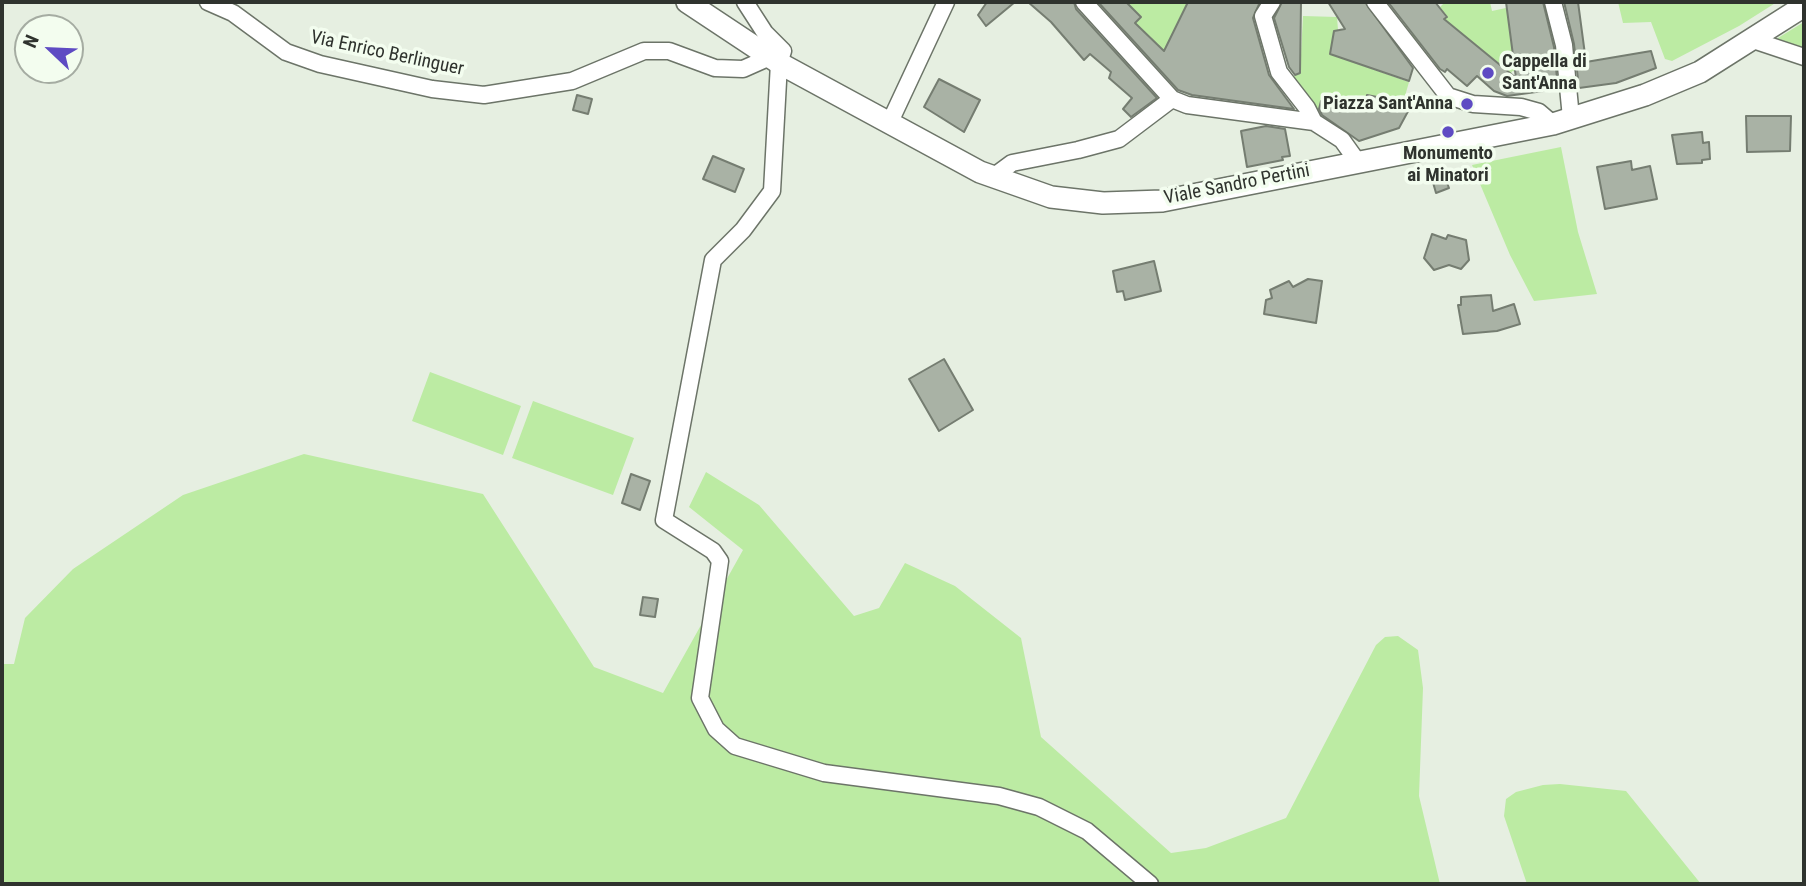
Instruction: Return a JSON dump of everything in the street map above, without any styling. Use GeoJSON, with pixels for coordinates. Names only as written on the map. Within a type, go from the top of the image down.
{"type":"FeatureCollection","features":[{"type":"Feature","properties":{"kind":"street","name":"Via Enrico Berlinguer"},"geometry":{"type":"LineString","coordinates":[[208,2],[233,13],[286,52],[320,64],[432,89],[484,95],[572,81],[644,51],[669,51],[715,68],[743,69],[774,60]]}},
{"type":"Feature","properties":{"kind":"street","name":"Viale Sandro Pertini"},"geometry":{"type":"LineString","coordinates":[[687,2],[774,60],[889,124],[993,177],[1051,197],[1103,203],[1162,201],[1562,121],[1645,95],[1700,72],[1804,6]]}},
{"type":"Feature","properties":{"kind":"street"},"geometry":{"type":"LineString","coordinates":[[745,2],[765,33],[783,51],[774,60],[772,191],[743,230],[713,260],[664,520],[713,551],[720,561],[700,698],[716,729],[735,746],[824,772],[999,796],[1039,807],[1087,831],[1150,884]]}},
{"type":"Feature","properties":{"kind":"street"},"geometry":{"type":"LineString","coordinates":[[889,124],[946,2]]}},
{"type":"Feature","properties":{"kind":"street"},"geometry":{"type":"LineString","coordinates":[[1084,2],[1172,99],[1186,105],[1314,122],[1342,141],[1357,161]]}},
{"type":"Feature","properties":{"kind":"street"},"geometry":{"type":"LineString","coordinates":[[1272,2],[1263,16],[1279,72],[1307,108],[1314,122]]}},
{"type":"Feature","properties":{"kind":"street"},"geometry":{"type":"LineString","coordinates":[[1375,2],[1448,96],[1473,104],[1521,107],[1562,121],[1564,45],[1553,2]]}},
{"type":"Feature","properties":{"kind":"street"},"geometry":{"type":"LineString","coordinates":[[1750,39],[1804,57]]}},
{"type":"Feature","properties":{"kind":"street"},"geometry":{"type":"LineString","coordinates":[[993,177],[1012,163],[1119,139],[1172,99]]}},
{"type":"Feature","properties":{"kind":"green space"},"geometry":{"type":"Polygon","coordinates":[[[1126,2],[1188,2],[1177,25],[1184,29],[1171,54],[1160,48],[1135,23],[1141,16],[1126,2]]]}},
{"type":"Feature","properties":{"kind":"green space"},"geometry":{"type":"Polygon","coordinates":[[[1445,2],[1490,2],[1492,11],[1515,6],[1510,31],[1513,58],[1520,73],[1512,71],[1510,78],[1418,34],[1415,41],[1411,35],[1423,24],[1441,22],[1447,16],[1440,7],[1445,2]]]}},
{"type":"Feature","properties":{"kind":"green space"},"geometry":{"type":"Polygon","coordinates":[[[1618,2],[1777,2],[1739,26],[1672,61],[1665,59],[1651,22],[1623,23],[1618,2]]]}},
{"type":"Feature","properties":{"kind":"green space"},"geometry":{"type":"Polygon","coordinates":[[[1303,16],[1337,17],[1338,30],[1334,31],[1330,54],[1409,82],[1405,96],[1400,95],[1388,119],[1381,98],[1367,95],[1365,113],[1321,101],[1318,115],[1294,77],[1295,73],[1300,73],[1303,16]]]}},
{"type":"Feature","properties":{"kind":"green space"},"geometry":{"type":"Polygon","coordinates":[[[1804,22],[1804,50],[1773,41],[1804,22]]]}},
{"type":"Feature","properties":{"kind":"green space"},"geometry":{"type":"Polygon","coordinates":[[[1561,147],[1578,232],[1597,294],[1534,301],[1510,255],[1472,165],[1561,147]]]}},
{"type":"Feature","properties":{"kind":"green space"},"geometry":{"type":"Polygon","coordinates":[[[430,372],[521,406],[503,455],[412,421],[430,372]]]}},
{"type":"Feature","properties":{"kind":"green space"},"geometry":{"type":"Polygon","coordinates":[[[533,401],[634,438],[613,495],[512,458],[533,401]]]}},
{"type":"Feature","properties":{"kind":"green space"},"geometry":{"type":"Polygon","coordinates":[[[304,454],[483,494],[594,667],[663,693],[743,550],[689,507],[706,472],[759,505],[854,616],[879,608],[905,563],[955,586],[1021,638],[1041,737],[1171,853],[1206,848],[1286,818],[1376,645],[1385,637],[1398,636],[1418,650],[1423,688],[1419,796],[1440,884],[2,884],[2,664],[14,664],[25,618],[73,569],[183,495],[304,454]]]}},
{"type":"Feature","properties":{"kind":"green space"},"geometry":{"type":"Polygon","coordinates":[[[1560,784],[1626,791],[1701,884],[1527,884],[1504,816],[1506,799],[1516,792],[1560,784]]]}},
{"type":"Feature","properties":{"kind":"building"},"geometry":{"type":"Polygon","coordinates":[[[987,2],[1015,2],[986,26],[978,15],[987,2]]]}},
{"type":"Feature","properties":{"kind":"building"},"geometry":{"type":"Polygon","coordinates":[[[1028,2],[1074,2],[1076,9],[1157,98],[1131,117],[1123,109],[1132,98],[1109,78],[1111,72],[1090,54],[1084,60],[1051,22],[1028,2]]]}},
{"type":"Feature","properties":{"kind":"building"},"geometry":{"type":"Polygon","coordinates":[[[1098,2],[1126,2],[1141,17],[1135,23],[1164,51],[1188,2],[1260,2],[1253,18],[1269,75],[1294,109],[1192,95],[1178,90],[1098,2]]]}},
{"type":"Feature","properties":{"kind":"building"},"geometry":{"type":"Polygon","coordinates":[[[1282,2],[1301,2],[1300,73],[1295,75],[1289,67],[1274,18],[1282,2]]]}},
{"type":"Feature","properties":{"kind":"building"},"geometry":{"type":"Polygon","coordinates":[[[1328,2],[1365,2],[1413,68],[1409,81],[1330,54],[1334,31],[1345,29],[1328,2]]]}},
{"type":"Feature","properties":{"kind":"building"},"geometry":{"type":"Polygon","coordinates":[[[1388,2],[1435,2],[1447,17],[1444,19],[1516,78],[1506,2],[1543,2],[1554,47],[1558,89],[1507,96],[1494,91],[1477,76],[1467,86],[1447,69],[1445,72],[1440,69],[1388,2]]]}},
{"type":"Feature","properties":{"kind":"building"},"geometry":{"type":"Polygon","coordinates":[[[1564,2],[1578,2],[1586,62],[1651,51],[1656,68],[1616,83],[1579,88],[1574,44],[1564,2]]]}},
{"type":"Feature","properties":{"kind":"building"},"geometry":{"type":"Polygon","coordinates":[[[939,79],[980,100],[964,132],[924,107],[939,79]]]}},
{"type":"Feature","properties":{"kind":"building"},"geometry":{"type":"Polygon","coordinates":[[[577,95],[592,99],[588,114],[573,110],[577,95]]]}},
{"type":"Feature","properties":{"kind":"building"},"geometry":{"type":"Polygon","coordinates":[[[1367,95],[1412,104],[1399,128],[1359,141],[1322,115],[1319,109],[1321,101],[1365,110],[1367,95]]]}},
{"type":"Feature","properties":{"kind":"building"},"geometry":{"type":"Polygon","coordinates":[[[1746,116],[1791,116],[1790,151],[1747,152],[1746,116]]]}},
{"type":"Feature","properties":{"kind":"building"},"geometry":{"type":"Polygon","coordinates":[[[1266,126],[1285,129],[1290,156],[1282,157],[1283,160],[1247,167],[1241,131],[1266,126]]]}},
{"type":"Feature","properties":{"kind":"building"},"geometry":{"type":"Polygon","coordinates":[[[1702,132],[1703,143],[1709,142],[1710,159],[1702,160],[1702,163],[1677,164],[1672,135],[1702,132]]]}},
{"type":"Feature","properties":{"kind":"building"},"geometry":{"type":"Polygon","coordinates":[[[713,156],[744,169],[735,192],[703,179],[713,156]]]}},
{"type":"Feature","properties":{"kind":"building"},"geometry":{"type":"Polygon","coordinates":[[[1631,161],[1632,170],[1650,166],[1657,199],[1605,209],[1597,167],[1631,161]]]}},
{"type":"Feature","properties":{"kind":"building"},"geometry":{"type":"Polygon","coordinates":[[[1444,175],[1449,188],[1436,193],[1432,179],[1444,175]]]}},
{"type":"Feature","properties":{"kind":"building"},"geometry":{"type":"Polygon","coordinates":[[[1432,234],[1446,239],[1448,235],[1466,240],[1469,260],[1461,269],[1449,265],[1434,270],[1424,258],[1432,234]]]}},
{"type":"Feature","properties":{"kind":"building"},"geometry":{"type":"Polygon","coordinates":[[[1154,261],[1161,291],[1125,300],[1123,291],[1117,292],[1113,271],[1154,261]]]}},
{"type":"Feature","properties":{"kind":"building"},"geometry":{"type":"Polygon","coordinates":[[[1308,279],[1322,281],[1316,323],[1264,314],[1266,300],[1272,298],[1270,290],[1289,281],[1293,287],[1308,279]]]}},
{"type":"Feature","properties":{"kind":"building"},"geometry":{"type":"Polygon","coordinates":[[[1491,295],[1493,311],[1514,304],[1520,324],[1497,331],[1463,334],[1458,305],[1461,305],[1461,297],[1491,295]]]}},
{"type":"Feature","properties":{"kind":"building"},"geometry":{"type":"Polygon","coordinates":[[[944,359],[973,410],[939,431],[909,379],[944,359]]]}},
{"type":"Feature","properties":{"kind":"building"},"geometry":{"type":"Polygon","coordinates":[[[631,474],[650,481],[640,510],[622,503],[631,474]]]}},
{"type":"Feature","properties":{"kind":"building"},"geometry":{"type":"Polygon","coordinates":[[[643,597],[658,599],[655,617],[640,615],[643,597]]]}},
{"type":"Feature","properties":{"kind":"place","name":"Cappella di Sant'Anna"},"geometry":{"type":"Point","coordinates":[1488,73]}},
{"type":"Feature","properties":{"kind":"place","name":"Piazza Sant'Anna"},"geometry":{"type":"Point","coordinates":[1467,104]}},
{"type":"Feature","properties":{"kind":"place","name":"Monumento ai Minatori"},"geometry":{"type":"Point","coordinates":[1448,132]}}]}
